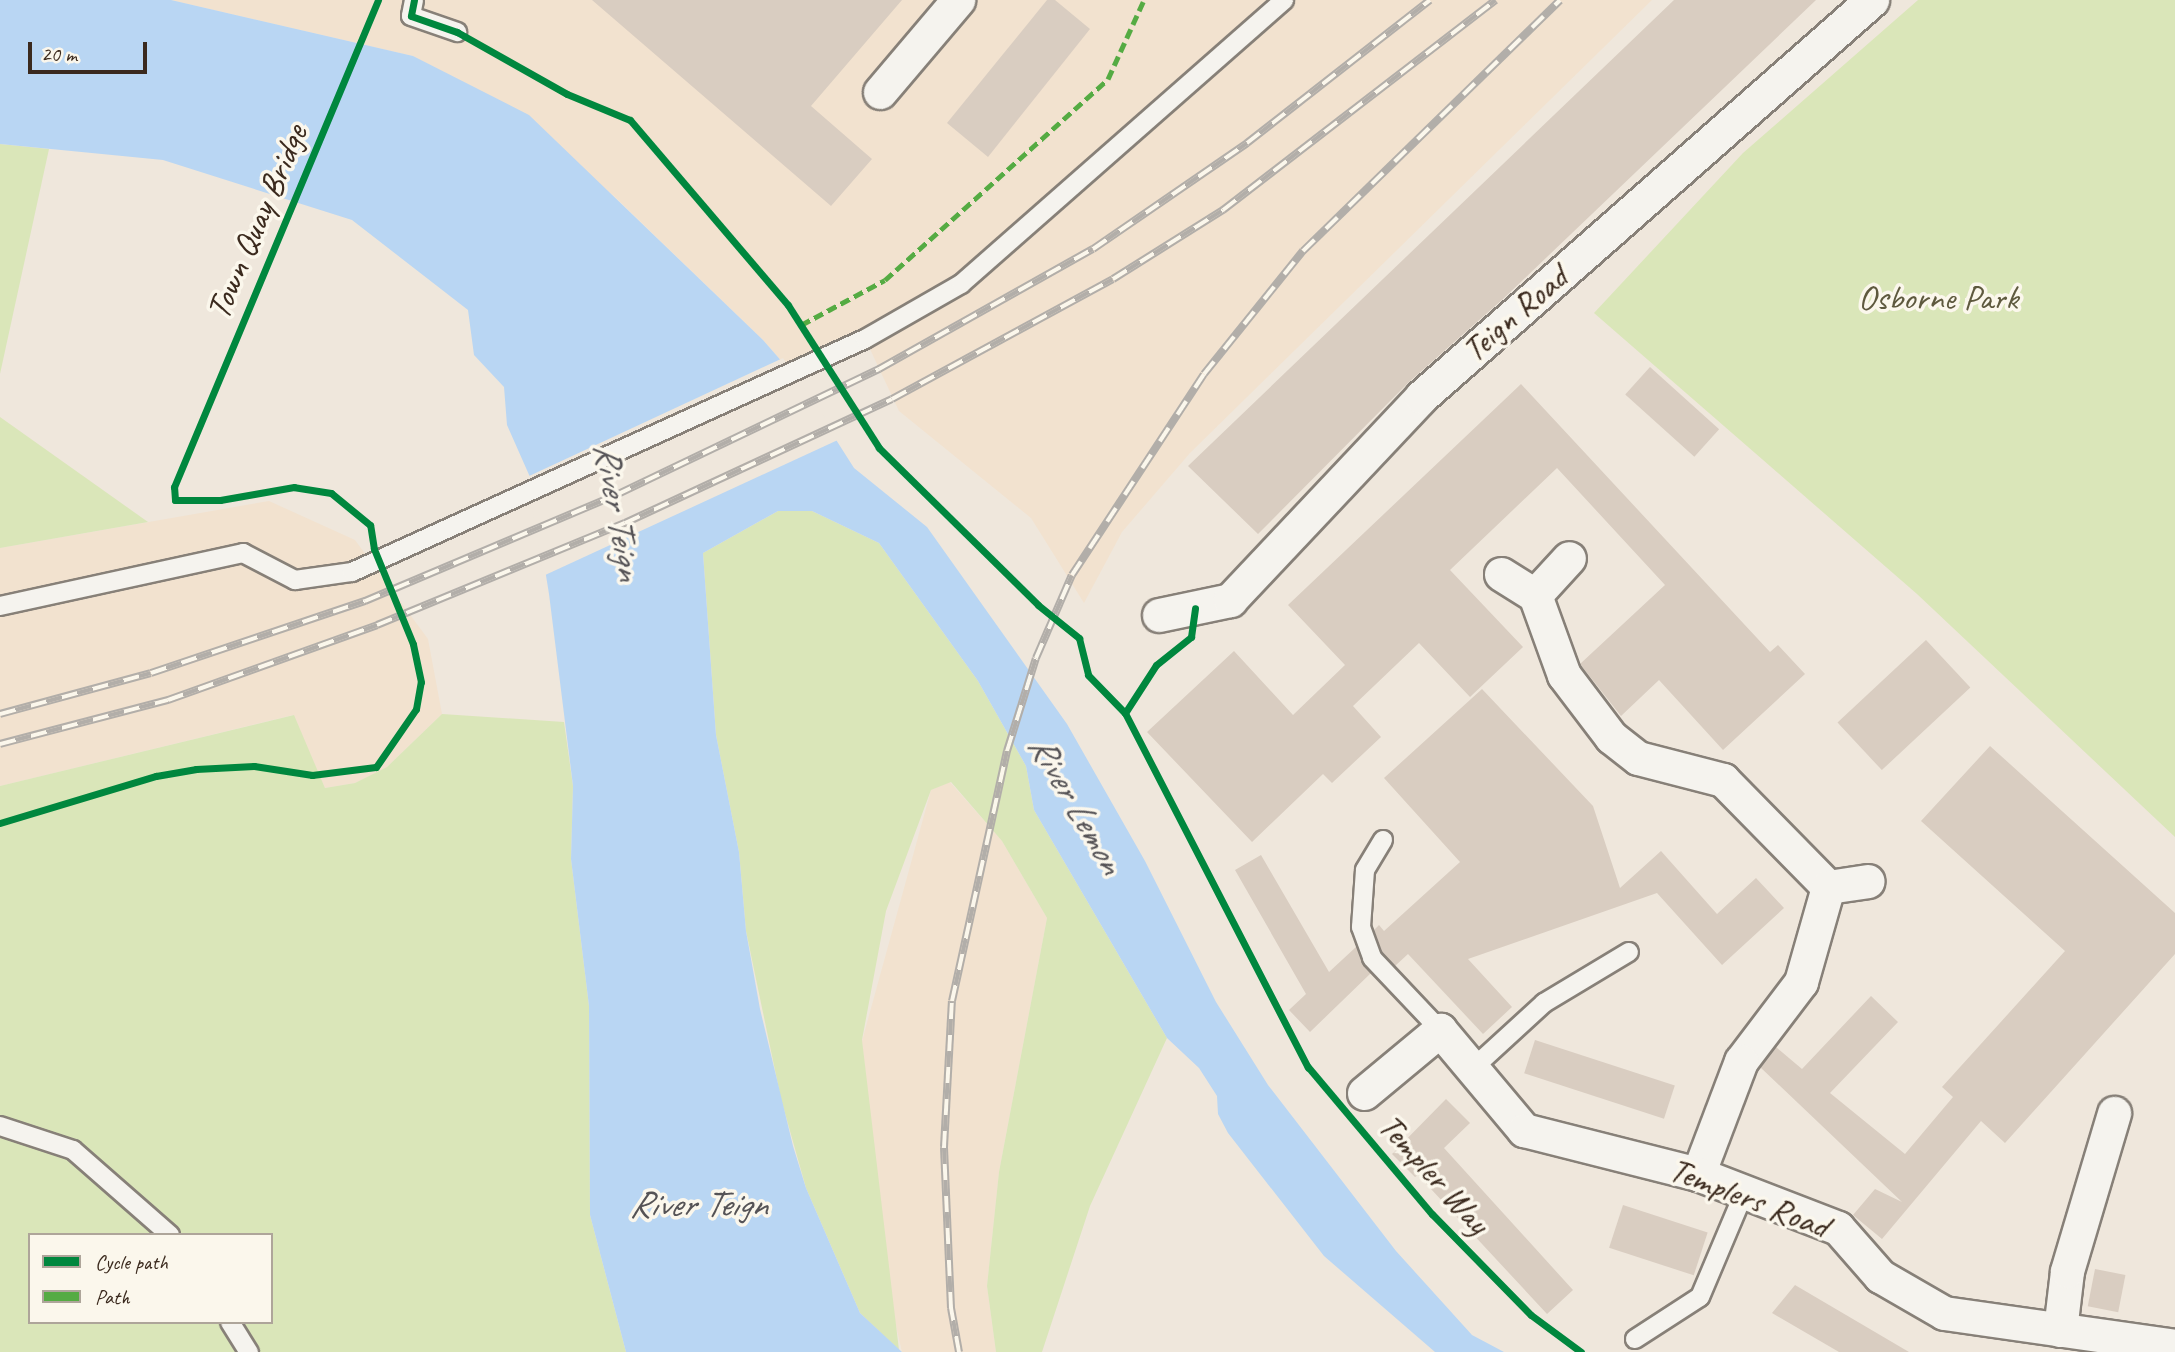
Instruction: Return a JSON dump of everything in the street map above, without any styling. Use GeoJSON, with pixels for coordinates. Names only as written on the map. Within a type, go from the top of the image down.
{"type":"FeatureCollection","features":[{"type":"Feature","properties":{"kind":"street"},"geometry":{"type":"LineString","coordinates":[[880,92],[958,0]]}},
{"type":"Feature","properties":{"kind":"street","name":"Teign Road"},"geometry":{"type":"LineString","coordinates":[[1159,615],[1230,600],[1421,397],[1872,0]]}},
{"type":"Feature","properties":{"kind":"street"},"geometry":{"type":"LineString","coordinates":[[1535,595],[1569,558]]}},
{"type":"Feature","properties":{"kind":"street"},"geometry":{"type":"LineString","coordinates":[[1501,574],[1535,595],[1564,675],[1611,737],[1638,758],[1723,780],[1828,887]]}},
{"type":"Feature","properties":{"kind":"street"},"geometry":{"type":"LineString","coordinates":[[1828,887],[1868,881]]}},
{"type":"Feature","properties":{"kind":"street"},"geometry":{"type":"LineString","coordinates":[[1698,1174],[1741,1061],[1801,982],[1828,887]]}},
{"type":"Feature","properties":{"kind":"street"},"geometry":{"type":"LineString","coordinates":[[1364,1093],[1440,1030]]}},
{"type":"Feature","properties":{"kind":"street","name":"Templers Road"},"geometry":{"type":"LineString","coordinates":[[1440,1030],[1524,1130],[1698,1174],[1838,1228],[1880,1276],[1944,1313],[2175,1346]]}},
{"type":"Feature","properties":{"kind":"street"},"geometry":{"type":"LineString","coordinates":[[2060,1330],[2067,1271],[2114,1113]]}},
{"type":"Feature","properties":{"kind":"lane"},"geometry":{"type":"LineString","coordinates":[[414,0],[411,16],[457,32]]}},
{"type":"Feature","properties":{"kind":"lane"},"geometry":{"type":"LineString","coordinates":[[0,606],[243,553],[295,580],[352,572],[865,340],[961,284],[1284,0]]}},
{"type":"Feature","properties":{"kind":"lane"},"geometry":{"type":"LineString","coordinates":[[1383,840],[1365,870],[1361,928],[1372,958],[1440,1030]]}},
{"type":"Feature","properties":{"kind":"lane"},"geometry":{"type":"LineString","coordinates":[[1471,1070],[1544,1003],[1629,952]]}},
{"type":"Feature","properties":{"kind":"lane"},"geometry":{"type":"LineString","coordinates":[[0,1126],[73,1150],[168,1233]]}},
{"type":"Feature","properties":{"kind":"lane"},"geometry":{"type":"LineString","coordinates":[[1635,1339],[1700,1297],[1744,1193]]}},
{"type":"Feature","properties":{"kind":"lane"},"geometry":{"type":"LineString","coordinates":[[231,1324],[249,1352]]}},
{"type":"Feature","properties":{"kind":"shaded area"},"geometry":{"type":"Polygon","coordinates":[[[171,0],[1652,0],[1190,453],[1122,532],[1084,603],[1031,518],[899,411],[869,347],[798,380],[763,340],[613,195],[413,56],[171,0]]]}},
{"type":"Feature","properties":{"kind":"shaded area"},"geometry":{"type":"Polygon","coordinates":[[[269,501],[355,540],[428,639],[442,714],[387,767],[355,783],[325,788],[293,715],[0,786],[0,548],[269,501]]]}},
{"type":"Feature","properties":{"kind":"shaded area"},"geometry":{"type":"Polygon","coordinates":[[[950,782],[1002,841],[1047,918],[999,1172],[987,1286],[996,1352],[902,1352],[888,1291],[862,1041],[931,790],[950,782]]]}},
{"type":"Feature","properties":{"kind":"green space","name":"Osborne Park"},"geometry":{"type":"Polygon","coordinates":[[[1918,0],[2175,0],[2175,837],[1917,594],[1594,313],[1743,153],[1918,0]]]}},
{"type":"Feature","properties":{"kind":"green space"},"geometry":{"type":"Polygon","coordinates":[[[0,144],[49,149],[0,374],[0,144]]]}},
{"type":"Feature","properties":{"kind":"green space"},"geometry":{"type":"Polygon","coordinates":[[[0,417],[148,522],[0,548],[0,417]]]}},
{"type":"Feature","properties":{"kind":"green space"},"geometry":{"type":"Polygon","coordinates":[[[778,511],[812,511],[879,543],[978,681],[1026,766],[1034,810],[1167,1038],[1090,1206],[1042,1352],[996,1352],[987,1286],[999,1172],[1047,918],[1002,841],[951,782],[931,790],[886,911],[862,1040],[899,1350],[860,1313],[806,1188],[781,1099],[746,931],[739,852],[716,735],[703,553],[778,511]]]}},
{"type":"Feature","properties":{"kind":"green space"},"geometry":{"type":"Polygon","coordinates":[[[442,714],[564,722],[573,786],[571,859],[589,1006],[590,1215],[626,1352],[0,1352],[0,786],[294,715],[325,788],[355,783],[387,767],[442,714]]]}},
{"type":"Feature","properties":{"kind":"water"},"geometry":{"type":"Polygon","coordinates":[[[0,0],[171,0],[413,56],[529,115],[763,340],[798,380],[854,468],[927,527],[1067,724],[1145,861],[1216,1002],[1268,1085],[1396,1251],[1472,1335],[1504,1352],[1435,1352],[1324,1256],[1228,1133],[1218,1114],[1217,1096],[1199,1068],[1167,1038],[1034,810],[1026,766],[978,681],[879,543],[812,511],[778,511],[703,553],[716,735],[739,852],[746,931],[760,1009],[793,1146],[806,1188],[860,1313],[902,1352],[626,1352],[590,1215],[589,1006],[571,859],[573,786],[549,594],[530,477],[507,425],[504,387],[474,355],[468,310],[352,220],[163,160],[0,144],[0,0]]]}},
{"type":"Feature","properties":{"kind":"pier"},"geometry":{"type":"Polygon","coordinates":[[[783,358],[840,439],[543,576],[527,477],[783,358]]]}},
{"type":"Feature","properties":{"kind":"building"},"geometry":{"type":"Polygon","coordinates":[[[592,0],[902,0],[811,106],[872,159],[831,206],[592,0]]]}},
{"type":"Feature","properties":{"kind":"building"},"geometry":{"type":"Polygon","coordinates":[[[1047,0],[1055,0],[1090,29],[988,157],[947,123],[1047,0]]]}},
{"type":"Feature","properties":{"kind":"building"},"geometry":{"type":"Polygon","coordinates":[[[1674,0],[1816,0],[1503,299],[1408,383],[1258,534],[1188,466],[1674,0]]]}},
{"type":"Feature","properties":{"kind":"building"},"geometry":{"type":"Polygon","coordinates":[[[1650,367],[1719,429],[1694,457],[1625,394],[1650,367]]]}},
{"type":"Feature","properties":{"kind":"building"},"geometry":{"type":"Polygon","coordinates":[[[1521,384],[1770,652],[1778,645],[1805,674],[1723,750],[1659,680],[1621,716],[1580,664],[1665,585],[1557,468],[1450,570],[1523,647],[1470,697],[1419,643],[1353,706],[1381,737],[1332,783],[1323,774],[1252,842],[1147,732],[1234,651],[1293,715],[1345,665],[1288,605],[1521,384]]]}},
{"type":"Feature","properties":{"kind":"building"},"geometry":{"type":"Polygon","coordinates":[[[1926,640],[1970,688],[1882,770],[1838,723],[1926,640]]]}},
{"type":"Feature","properties":{"kind":"building"},"geometry":{"type":"Polygon","coordinates":[[[1482,689],[1593,806],[1620,888],[1661,851],[1717,914],[1756,878],[1784,908],[1722,965],[1657,893],[1468,959],[1512,1007],[1483,1034],[1408,954],[1395,966],[1382,952],[1374,930],[1379,925],[1384,931],[1460,862],[1384,778],[1482,689]]]}},
{"type":"Feature","properties":{"kind":"building"},"geometry":{"type":"Polygon","coordinates":[[[1990,746],[2175,913],[2175,954],[2005,1143],[1981,1121],[1882,1239],[1853,1215],[1875,1189],[1902,1202],[1760,1067],[1776,1047],[1802,1069],[1871,996],[1898,1022],[1830,1093],[1905,1154],[1953,1097],[1942,1087],[2065,951],[1921,821],[1990,746]]]}},
{"type":"Feature","properties":{"kind":"building"},"geometry":{"type":"Polygon","coordinates":[[[1261,855],[1329,972],[1356,947],[1371,973],[1310,1032],[1289,1010],[1306,994],[1235,870],[1261,855]]]}},
{"type":"Feature","properties":{"kind":"building"},"geometry":{"type":"Polygon","coordinates":[[[1535,1040],[1675,1085],[1664,1119],[1524,1073],[1535,1040]]]}},
{"type":"Feature","properties":{"kind":"building"},"geometry":{"type":"Polygon","coordinates":[[[1446,1099],[1470,1123],[1444,1148],[1573,1290],[1547,1314],[1418,1175],[1415,1177],[1392,1154],[1446,1099]]]}},
{"type":"Feature","properties":{"kind":"building"},"geometry":{"type":"Polygon","coordinates":[[[1623,1205],[1708,1233],[1694,1275],[1609,1248],[1623,1205]]]}},
{"type":"Feature","properties":{"kind":"building"},"geometry":{"type":"Polygon","coordinates":[[[2095,1269],[2125,1275],[2118,1312],[2088,1306],[2095,1269]]]}},
{"type":"Feature","properties":{"kind":"building"},"geometry":{"type":"Polygon","coordinates":[[[1795,1285],[1909,1352],[1839,1352],[1772,1313],[1795,1285]]]}},
{"type":"Feature","properties":{"kind":"railway"},"geometry":{"type":"LineString","coordinates":[[0,714],[151,673],[365,601],[616,495],[879,369],[1093,249],[1247,143],[1430,0]]}},
{"type":"Feature","properties":{"kind":"railway"},"geometry":{"type":"LineString","coordinates":[[0,744],[168,700],[377,625],[625,523],[892,399],[1113,279],[1223,210],[1496,0]]}},
{"type":"Feature","properties":{"kind":"railway"},"geometry":{"type":"LineString","coordinates":[[959,1352],[951,1308],[944,1147],[952,1001],[1007,751],[1036,658],[1072,575],[1204,374],[1303,251],[1560,0]]}},
{"type":"Feature","properties":{"kind":"marked path"},"geometry":{"type":"LineString","coordinates":[[801,325],[885,280],[1108,79],[1144,0]]}},
{"type":"Feature","properties":{"kind":"cycle path","name":"Town Quay Bridge"},"geometry":{"type":"LineString","coordinates":[[0,823],[156,776],[196,769],[254,766],[312,775],[376,767],[416,709],[421,682],[413,644],[374,549],[370,525],[331,493],[294,487],[220,500],[175,500],[174,487],[378,0]]}},
{"type":"Feature","properties":{"kind":"cycle path","name":"Templer Way"},"geometry":{"type":"LineString","coordinates":[[414,0],[411,16],[457,32],[567,94],[630,120],[788,305],[879,448],[1038,605],[1079,638],[1088,675],[1125,713],[1308,1067],[1432,1214],[1531,1315],[1581,1352]]}},
{"type":"Feature","properties":{"kind":"cycle path"},"geometry":{"type":"LineString","coordinates":[[1125,713],[1156,665],[1191,637],[1195,608]]}},
{"type":"Feature","properties":{"kind":"water label","name":"River Teign"},"geometry":{"type":"Point","coordinates":[618,511]}},
{"type":"Feature","properties":{"kind":"water label","name":"River Lemon"},"geometry":{"type":"Point","coordinates":[1076,804]}},
{"type":"Feature","properties":{"kind":"water label","name":"River Teign"},"geometry":{"type":"Point","coordinates":[698,1204]}}]}
